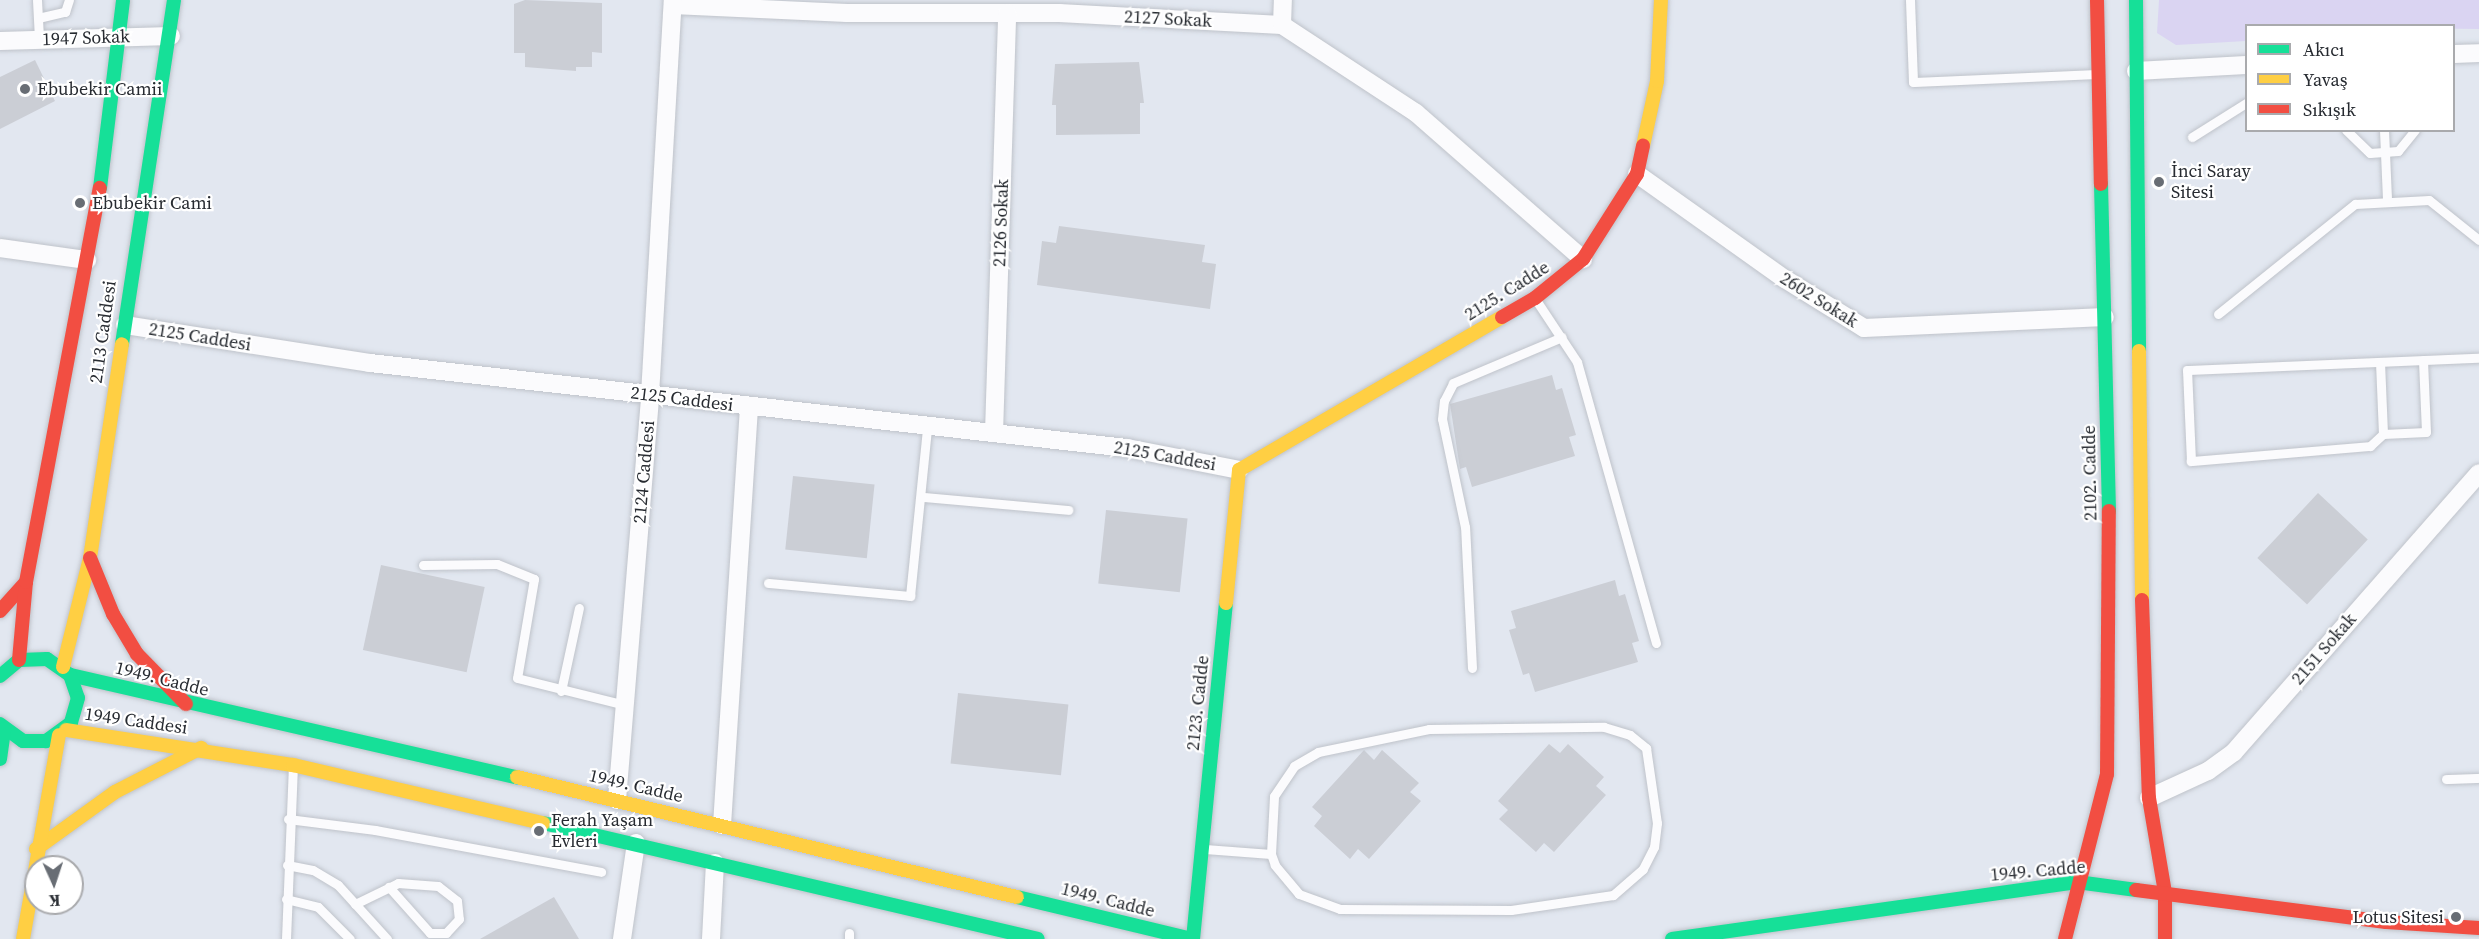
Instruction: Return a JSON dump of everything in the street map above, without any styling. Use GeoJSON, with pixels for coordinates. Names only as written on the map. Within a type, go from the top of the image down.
{"type":"FeatureCollection","features":[{"type":"Feature","properties":{"kind":"street","name":"2113 Caddesi"},"geometry":{"type":"LineString","coordinates":[[10,663],[87,260],[120,37],[123,0]]}},
{"type":"Feature","properties":{"kind":"street","name":"2113 Caddesi"},"geometry":{"type":"LineString","coordinates":[[66,671],[90,558],[125,325],[130,266],[171,36],[174,0]]}},
{"type":"Feature","properties":{"kind":"street"},"geometry":{"type":"LineString","coordinates":[[1283,0],[1282,25],[1416,113],[1583,259]]}},
{"type":"Feature","properties":{"kind":"street","name":"2125. Cadde"},"geometry":{"type":"LineString","coordinates":[[1239,470],[1535,298],[1583,259],[1637,174],[1657,81],[1661,0]]}},
{"type":"Feature","properties":{"kind":"street","name":"2102. Cadde"},"geometry":{"type":"LineString","coordinates":[[2065,939],[2077,882],[2107,774],[2111,585],[2097,0]]}},
{"type":"Feature","properties":{"kind":"street"},"geometry":{"type":"LineString","coordinates":[[2136,0],[2142,587],[2149,798],[2165,893],[2165,939]]}},
{"type":"Feature","properties":{"kind":"street","name":"2127 Sokak"},"geometry":{"type":"LineString","coordinates":[[673,2],[1007,13],[1060,6],[1282,25]]}},
{"type":"Feature","properties":{"kind":"street","name":"2124 Caddesi"},"geometry":{"type":"LineString","coordinates":[[618,800],[650,395],[673,2]]}},
{"type":"Feature","properties":{"kind":"street","name":"2126 Sokak"},"geometry":{"type":"LineString","coordinates":[[994,433],[1007,13]]}},
{"type":"Feature","properties":{"kind":"street","name":"1947 Sokak"},"geometry":{"type":"LineString","coordinates":[[0,41],[171,36]]}},
{"type":"Feature","properties":{"kind":"street"},"geometry":{"type":"LineString","coordinates":[[2455,54],[2479,52]]}},
{"type":"Feature","properties":{"kind":"street"},"geometry":{"type":"LineString","coordinates":[[2136,71],[2245,65]]}},
{"type":"Feature","properties":{"kind":"street","name":"2602 Sokak"},"geometry":{"type":"LineString","coordinates":[[1637,174],[1785,279],[1864,328],[2104,317]]}},
{"type":"Feature","properties":{"kind":"street"},"geometry":{"type":"LineString","coordinates":[[0,248],[87,260]]}},
{"type":"Feature","properties":{"kind":"street","name":"2125 Caddesi"},"geometry":{"type":"LineString","coordinates":[[125,325],[370,363],[927,428],[1127,448],[1239,470]]}},
{"type":"Feature","properties":{"kind":"street"},"geometry":{"type":"LineString","coordinates":[[722,825],[749,406]]}},
{"type":"Feature","properties":{"kind":"street","name":"2123. Cadde"},"geometry":{"type":"LineString","coordinates":[[1193,939],[1239,470]]}},
{"type":"Feature","properties":{"kind":"street","name":"2151 Sokak"},"geometry":{"type":"LineString","coordinates":[[2149,798],[2208,771],[2234,752],[2479,473]]}},
{"type":"Feature","properties":{"kind":"street"},"geometry":{"type":"LineString","coordinates":[[90,558],[112,614],[137,654],[186,705]]}},
{"type":"Feature","properties":{"kind":"street"},"geometry":{"type":"LineString","coordinates":[[0,611],[26,582]]}},
{"type":"Feature","properties":{"kind":"street","name":"1949. Cadde"},"geometry":{"type":"LineString","coordinates":[[10,663],[37,657],[66,671],[186,705],[618,800],[1193,939]]}},
{"type":"Feature","properties":{"kind":"street"},"geometry":{"type":"LineString","coordinates":[[0,676],[10,663]]}},
{"type":"Feature","properties":{"kind":"street"},"geometry":{"type":"LineString","coordinates":[[23,939],[36,849],[62,732],[77,707],[77,690],[66,671]]}},
{"type":"Feature","properties":{"kind":"street"},"geometry":{"type":"LineString","coordinates":[[0,759],[2,726],[31,742],[62,732]]}},
{"type":"Feature","properties":{"kind":"street","name":"1949 Caddesi"},"geometry":{"type":"LineString","coordinates":[[62,732],[201,748]]}},
{"type":"Feature","properties":{"kind":"street"},"geometry":{"type":"LineString","coordinates":[[36,849],[115,792],[201,748],[293,765],[636,843],[1038,939]]}},
{"type":"Feature","properties":{"kind":"street"},"geometry":{"type":"LineString","coordinates":[[622,939],[636,843]]}},
{"type":"Feature","properties":{"kind":"street"},"geometry":{"type":"LineString","coordinates":[[711,939],[715,862]]}},
{"type":"Feature","properties":{"kind":"street","name":"1949. Cadde"},"geometry":{"type":"LineString","coordinates":[[1672,939],[2077,882],[2386,922],[2479,928]]}},
{"type":"Feature","properties":{"kind":"lane"},"geometry":{"type":"LineString","coordinates":[[37,0],[39,39]]}},
{"type":"Feature","properties":{"kind":"lane"},"geometry":{"type":"LineString","coordinates":[[38,18],[65,12],[69,0]]}},
{"type":"Feature","properties":{"kind":"lane"},"geometry":{"type":"LineString","coordinates":[[1910,0],[1913,82],[2099,74]]}},
{"type":"Feature","properties":{"kind":"lane"},"geometry":{"type":"LineString","coordinates":[[2192,137],[2245,104]]}},
{"type":"Feature","properties":{"kind":"lane"},"geometry":{"type":"LineString","coordinates":[[2348,132],[2370,153],[2398,151],[2413,132]]}},
{"type":"Feature","properties":{"kind":"lane"},"geometry":{"type":"LineString","coordinates":[[2384,132],[2387,199]]}},
{"type":"Feature","properties":{"kind":"lane"},"geometry":{"type":"LineString","coordinates":[[2218,314],[2355,204],[2387,199],[2429,200],[2479,240]]}},
{"type":"Feature","properties":{"kind":"lane"},"geometry":{"type":"LineString","coordinates":[[1535,298],[1577,362],[1656,643]]}},
{"type":"Feature","properties":{"kind":"lane"},"geometry":{"type":"LineString","coordinates":[[1472,668],[1465,527],[1442,419],[1444,401],[1453,383],[1562,337]]}},
{"type":"Feature","properties":{"kind":"lane"},"geometry":{"type":"LineString","coordinates":[[2423,360],[2426,432],[2383,434],[2370,446],[2191,461],[2187,370],[2423,360],[2479,358]]}},
{"type":"Feature","properties":{"kind":"lane"},"geometry":{"type":"LineString","coordinates":[[2380,362],[2383,434]]}},
{"type":"Feature","properties":{"kind":"lane"},"geometry":{"type":"LineString","coordinates":[[768,583],[910,596],[923,497],[927,428]]}},
{"type":"Feature","properties":{"kind":"lane"},"geometry":{"type":"LineString","coordinates":[[923,497],[1068,510]]}},
{"type":"Feature","properties":{"kind":"lane"},"geometry":{"type":"LineString","coordinates":[[423,565],[497,564],[534,579],[517,678],[561,691],[625,705]]}},
{"type":"Feature","properties":{"kind":"lane"},"geometry":{"type":"LineString","coordinates":[[561,691],[579,608]]}},
{"type":"Feature","properties":{"kind":"lane"},"geometry":{"type":"LineString","coordinates":[[1458,727],[1604,727],[1630,735],[1650,758],[1657,823],[1654,847],[1635,880],[1600,900],[1511,910],[1340,909],[1299,894],[1280,875],[1271,854],[1271,806],[1285,777],[1318,752],[1366,739],[1458,727]]}},
{"type":"Feature","properties":{"kind":"lane"},"geometry":{"type":"LineString","coordinates":[[286,939],[288,819],[293,765]]}},
{"type":"Feature","properties":{"kind":"lane"},"geometry":{"type":"LineString","coordinates":[[2446,779],[2479,778]]}},
{"type":"Feature","properties":{"kind":"lane"},"geometry":{"type":"LineString","coordinates":[[288,819],[375,830],[601,872]]}},
{"type":"Feature","properties":{"kind":"lane"},"geometry":{"type":"LineString","coordinates":[[1202,849],[1271,854]]}},
{"type":"Feature","properties":{"kind":"lane"},"geometry":{"type":"LineString","coordinates":[[287,864],[326,877],[387,939]]}},
{"type":"Feature","properties":{"kind":"lane"},"geometry":{"type":"LineString","coordinates":[[355,904],[398,883],[438,886],[457,901],[459,919],[446,933],[430,933],[388,888]]}},
{"type":"Feature","properties":{"kind":"lane"},"geometry":{"type":"LineString","coordinates":[[286,899],[318,907],[350,939]]}},
{"type":"Feature","properties":{"kind":"shaded area"},"geometry":{"type":"Polygon","coordinates":[[[2159,0],[2479,0],[2479,29],[2455,29],[2455,24],[2245,24],[2245,41],[2176,45],[2157,33],[2159,0]]]}},
{"type":"Feature","properties":{"kind":"building"},"geometry":{"type":"Polygon","coordinates":[[[525,0],[602,3],[602,53],[592,52],[592,67],[576,67],[576,71],[525,67],[525,53],[514,53],[514,4],[525,0]]]}},
{"type":"Feature","properties":{"kind":"building","name":"Ebubekir Camii"},"geometry":{"type":"Polygon","coordinates":[[[35,60],[55,101],[0,129],[0,77],[35,60]]]}},
{"type":"Feature","properties":{"kind":"building"},"geometry":{"type":"Polygon","coordinates":[[[1139,62],[1144,103],[1140,103],[1140,134],[1056,135],[1056,105],[1052,105],[1055,64],[1139,62]]]}},
{"type":"Feature","properties":{"kind":"building"},"geometry":{"type":"Polygon","coordinates":[[[1059,226],[1205,245],[1202,262],[1216,264],[1210,309],[1037,285],[1042,241],[1056,243],[1059,226]]]}},
{"type":"Feature","properties":{"kind":"building"},"geometry":{"type":"Polygon","coordinates":[[[1552,375],[1556,390],[1562,388],[1576,435],[1569,437],[1575,456],[1472,487],[1466,467],[1460,469],[1450,404],[1552,375]]]}},
{"type":"Feature","properties":{"kind":"building"},"geometry":{"type":"Polygon","coordinates":[[[793,476],[875,485],[867,558],[785,550],[793,476]]]}},
{"type":"Feature","properties":{"kind":"building"},"geometry":{"type":"Polygon","coordinates":[[[2318,493],[2368,539],[2307,604],[2257,558],[2318,493]]]}},
{"type":"Feature","properties":{"kind":"building"},"geometry":{"type":"Polygon","coordinates":[[[1106,510],[1188,519],[1180,592],[1098,584],[1106,510]]]}},
{"type":"Feature","properties":{"kind":"building"},"geometry":{"type":"Polygon","coordinates":[[[381,565],[485,587],[467,672],[363,650],[381,565]]]}},
{"type":"Feature","properties":{"kind":"building"},"geometry":{"type":"Polygon","coordinates":[[[1615,580],[1619,596],[1625,594],[1639,641],[1632,643],[1638,662],[1535,692],[1529,673],[1523,675],[1509,630],[1516,628],[1511,611],[1615,580]]]}},
{"type":"Feature","properties":{"kind":"building"},"geometry":{"type":"Polygon","coordinates":[[[958,693],[1068,705],[1061,775],[951,764],[958,693]]]}},
{"type":"Feature","properties":{"kind":"building"},"geometry":{"type":"Polygon","coordinates":[[[1549,744],[1560,753],[1568,744],[1604,777],[1596,786],[1606,795],[1554,852],[1544,843],[1536,852],[1499,819],[1508,810],[1498,801],[1549,744]]]}},
{"type":"Feature","properties":{"kind":"building"},"geometry":{"type":"Polygon","coordinates":[[[1364,750],[1374,760],[1382,750],[1419,783],[1410,792],[1421,801],[1369,859],[1358,849],[1350,859],[1314,826],[1322,816],[1312,807],[1364,750]]]}},
{"type":"Feature","properties":{"kind":"building"},"geometry":{"type":"Polygon","coordinates":[[[554,897],[579,939],[480,939],[554,897]]]}},
{"type":"Feature","properties":{"kind":"traffic: fast"},"geometry":{"type":"LineString","coordinates":[[100,188],[123,0]]}},
{"type":"Feature","properties":{"kind":"traffic: fast"},"geometry":{"type":"LineString","coordinates":[[122,344],[174,0]]}},
{"type":"Feature","properties":{"kind":"traffic: fast"},"geometry":{"type":"LineString","coordinates":[[2136,0],[2139,351]]}},
{"type":"Feature","properties":{"kind":"traffic: fast"},"geometry":{"type":"LineString","coordinates":[[2101,184],[2109,511]]}},
{"type":"Feature","properties":{"kind":"traffic: fast"},"geometry":{"type":"LineString","coordinates":[[1193,939],[1226,603]]}},
{"type":"Feature","properties":{"kind":"traffic: fast"},"geometry":{"type":"LineString","coordinates":[[0,676],[19,660],[47,659],[70,675],[78,698],[71,723],[46,741],[23,741],[0,724]]}},
{"type":"Feature","properties":{"kind":"traffic: fast"},"geometry":{"type":"LineString","coordinates":[[70,675],[517,777]]}},
{"type":"Feature","properties":{"kind":"traffic: fast"},"geometry":{"type":"LineString","coordinates":[[0,759],[4,729]]}},
{"type":"Feature","properties":{"kind":"traffic: fast"},"geometry":{"type":"LineString","coordinates":[[543,823],[1038,939]]}},
{"type":"Feature","properties":{"kind":"traffic: fast"},"geometry":{"type":"LineString","coordinates":[[1672,939],[2077,882],[2136,890]]}},
{"type":"Feature","properties":{"kind":"traffic: fast"},"geometry":{"type":"LineString","coordinates":[[1017,897],[1192,939]]}},
{"type":"Feature","properties":{"kind":"traffic: slow"},"geometry":{"type":"LineString","coordinates":[[1643,146],[1657,81],[1661,0]]}},
{"type":"Feature","properties":{"kind":"traffic: slow"},"geometry":{"type":"LineString","coordinates":[[1226,603],[1239,470],[1502,317]]}},
{"type":"Feature","properties":{"kind":"traffic: slow"},"geometry":{"type":"LineString","coordinates":[[63,667],[90,558],[122,344]]}},
{"type":"Feature","properties":{"kind":"traffic: slow"},"geometry":{"type":"LineString","coordinates":[[2139,351],[2142,600]]}},
{"type":"Feature","properties":{"kind":"traffic: slow"},"geometry":{"type":"LineString","coordinates":[[66,730],[293,765],[543,823]]}},
{"type":"Feature","properties":{"kind":"traffic: slow"},"geometry":{"type":"LineString","coordinates":[[23,939],[59,735]]}},
{"type":"Feature","properties":{"kind":"traffic: slow"},"geometry":{"type":"LineString","coordinates":[[36,849],[115,792],[201,748]]}},
{"type":"Feature","properties":{"kind":"traffic: slow"},"geometry":{"type":"LineString","coordinates":[[517,777],[1017,897]]}},
{"type":"Feature","properties":{"kind":"traffic: jam"},"geometry":{"type":"LineString","coordinates":[[2097,0],[2101,184]]}},
{"type":"Feature","properties":{"kind":"traffic: jam"},"geometry":{"type":"LineString","coordinates":[[1502,317],[1535,298],[1583,259],[1637,174],[1643,146]]}},
{"type":"Feature","properties":{"kind":"traffic: jam"},"geometry":{"type":"LineString","coordinates":[[19,660],[26,582],[100,188]]}},
{"type":"Feature","properties":{"kind":"traffic: jam"},"geometry":{"type":"LineString","coordinates":[[2065,939],[2107,774],[2109,511]]}},
{"type":"Feature","properties":{"kind":"traffic: jam"},"geometry":{"type":"LineString","coordinates":[[90,558],[113,614],[137,654],[186,704]]}},
{"type":"Feature","properties":{"kind":"traffic: jam"},"geometry":{"type":"LineString","coordinates":[[0,611],[26,582]]}},
{"type":"Feature","properties":{"kind":"traffic: jam"},"geometry":{"type":"LineString","coordinates":[[2142,600],[2149,798],[2165,893],[2165,939]]}},
{"type":"Feature","properties":{"kind":"traffic: jam"},"geometry":{"type":"LineString","coordinates":[[2136,890],[2386,922],[2479,928]]}},
{"type":"Feature","properties":{"kind":"place","name":"Ebubekir Camii"},"geometry":{"type":"Point","coordinates":[25,89]}},
{"type":"Feature","properties":{"kind":"place","name":"İnci Saray Sitesi"},"geometry":{"type":"Point","coordinates":[2159,182]}},
{"type":"Feature","properties":{"kind":"place","name":"Ebubekir Cami"},"geometry":{"type":"Point","coordinates":[80,203]}},
{"type":"Feature","properties":{"kind":"place","name":"Ferah Yaşam Evleri"},"geometry":{"type":"Point","coordinates":[539,831]}},
{"type":"Feature","properties":{"kind":"place","name":"Lotus Sitesi"},"geometry":{"type":"Point","coordinates":[2456,917]}}]}
